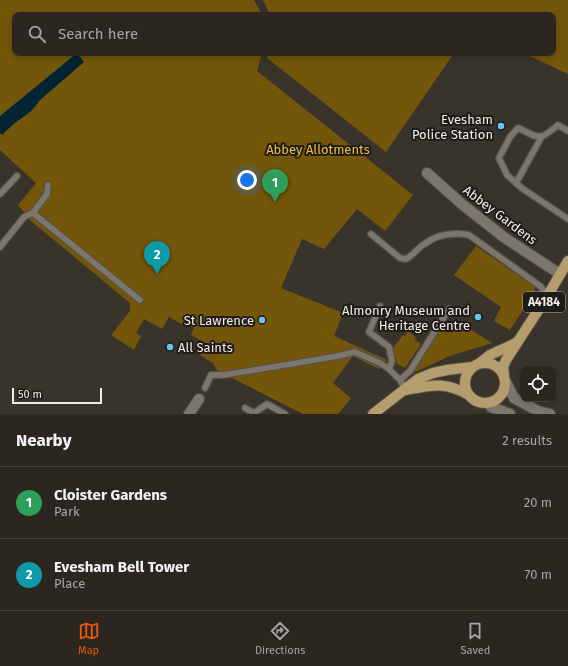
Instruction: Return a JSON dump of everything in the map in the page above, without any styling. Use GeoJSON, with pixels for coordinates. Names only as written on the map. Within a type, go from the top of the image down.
{"type":"FeatureCollection","features":[{"type":"Feature","properties":{"kind":"main road","name":"A4184"},"geometry":{"type":"LineString","coordinates":[[490,403],[500,397],[503,393],[505,378],[503,367],[506,360],[568,261]]}},
{"type":"Feature","properties":{"kind":"main road"},"geometry":{"type":"LineString","coordinates":[[469,395],[465,388],[467,375],[476,365],[490,355],[518,342]]}},
{"type":"Feature","properties":{"kind":"main road"},"geometry":{"type":"LineString","coordinates":[[373,414],[406,390],[418,379],[433,373],[476,365],[491,364],[496,366],[505,378]]}},
{"type":"Feature","properties":{"kind":"main road"},"geometry":{"type":"LineString","coordinates":[[406,390],[439,384],[458,388],[476,401],[490,403]]}},
{"type":"Feature","properties":{"kind":"street","name":"Abbey Gardens"},"geometry":{"type":"LineString","coordinates":[[427,173],[463,205],[505,238],[560,274]]}},
{"type":"Feature","properties":{"kind":"street"},"geometry":{"type":"LineString","coordinates":[[505,378],[514,398],[538,411],[550,414]]}},
{"type":"Feature","properties":{"kind":"street"},"geometry":{"type":"LineString","coordinates":[[189,414],[199,399]]}},
{"type":"Feature","properties":{"kind":"street"},"geometry":{"type":"LineString","coordinates":[[490,403],[491,407],[510,414]]}},
{"type":"Feature","properties":{"kind":"lane"},"geometry":{"type":"LineString","coordinates":[[567,217],[516,183],[507,175],[499,158],[510,136],[518,128],[535,137],[542,136],[558,125],[568,131]]}},
{"type":"Feature","properties":{"kind":"lane"},"geometry":{"type":"LineString","coordinates":[[516,183],[542,136]]}},
{"type":"Feature","properties":{"kind":"lane"},"geometry":{"type":"LineString","coordinates":[[0,194],[16,176]]}},
{"type":"Feature","properties":{"kind":"lane"},"geometry":{"type":"LineString","coordinates":[[0,247],[24,217],[33,214],[48,194],[48,185]]}},
{"type":"Feature","properties":{"kind":"lane"},"geometry":{"type":"LineString","coordinates":[[33,214],[140,300]]}},
{"type":"Feature","properties":{"kind":"lane"},"geometry":{"type":"LineString","coordinates":[[370,234],[400,258],[406,260],[425,243],[440,236],[458,233],[469,235],[540,286],[548,295]]}},
{"type":"Feature","properties":{"kind":"lane"},"geometry":{"type":"LineString","coordinates":[[380,306],[369,332],[390,347],[392,361],[388,369]]}},
{"type":"Feature","properties":{"kind":"lane"},"geometry":{"type":"LineString","coordinates":[[400,380],[410,371],[449,309]]}},
{"type":"Feature","properties":{"kind":"lane"},"geometry":{"type":"LineString","coordinates":[[205,388],[211,375],[223,375],[355,352],[380,363],[400,380],[406,390]]}},
{"type":"Feature","properties":{"kind":"lane"},"geometry":{"type":"LineString","coordinates":[[244,408],[254,413],[267,404],[284,414]]}},
{"type":"Feature","properties":{"kind":"green space","name":"Abbey Allotments"},"geometry":{"type":"Polygon","coordinates":[[[0,0],[254,0],[260,12],[12,12],[12,56],[261,56],[257,71],[413,195],[385,231],[357,209],[324,249],[302,239],[281,288],[343,313],[334,336],[387,360],[379,369],[353,356],[333,383],[351,398],[338,414],[303,414],[217,370],[213,363],[200,355],[207,344],[191,335],[194,328],[184,323],[183,325],[169,317],[162,329],[144,319],[136,333],[141,336],[134,350],[111,335],[130,311],[130,303],[31,221],[18,205],[36,183],[0,150],[0,0]]]}},
{"type":"Feature","properties":{"kind":"green space"},"geometry":{"type":"Polygon","coordinates":[[[263,0],[568,0],[568,74],[529,56],[556,56],[556,12],[269,12],[263,0]]]}},
{"type":"Feature","properties":{"kind":"green space"},"geometry":{"type":"Polygon","coordinates":[[[267,56],[452,56],[386,152],[267,58],[267,56]]]}},
{"type":"Feature","properties":{"kind":"green space"},"geometry":{"type":"Polygon","coordinates":[[[476,246],[535,287],[534,293],[510,330],[494,321],[501,307],[454,275],[476,246]]]}},
{"type":"Feature","properties":{"kind":"green space"},"geometry":{"type":"Polygon","coordinates":[[[457,321],[492,343],[450,356],[415,372],[413,370],[442,323],[457,321]]]}},
{"type":"Feature","properties":{"kind":"green space"},"geometry":{"type":"Polygon","coordinates":[[[408,331],[416,338],[415,340],[421,344],[405,368],[397,364],[393,348],[408,331]]]}},
{"type":"Feature","properties":{"kind":"water"},"geometry":{"type":"Polygon","coordinates":[[[73,56],[79,56],[84,62],[39,101],[31,111],[13,124],[2,135],[0,133],[0,116],[73,56]]]}},
{"type":"Feature","properties":{"kind":"place","name":"Evesham Police Station"},"geometry":{"type":"Point","coordinates":[501,126]}},
{"type":"Feature","properties":{"kind":"place","name":"Cloister Gardens"},"geometry":{"type":"Point","coordinates":[275,202]}},
{"type":"Feature","properties":{"kind":"place","name":"Evesham Bell Tower"},"geometry":{"type":"Point","coordinates":[157,274]}},
{"type":"Feature","properties":{"kind":"place","name":"Almonry Museum and Heritage Centre"},"geometry":{"type":"Point","coordinates":[478,317]}},
{"type":"Feature","properties":{"kind":"place","name":"St Lawrence"},"geometry":{"type":"Point","coordinates":[262,320]}},
{"type":"Feature","properties":{"kind":"place","name":"All Saints"},"geometry":{"type":"Point","coordinates":[170,347]}}]}
